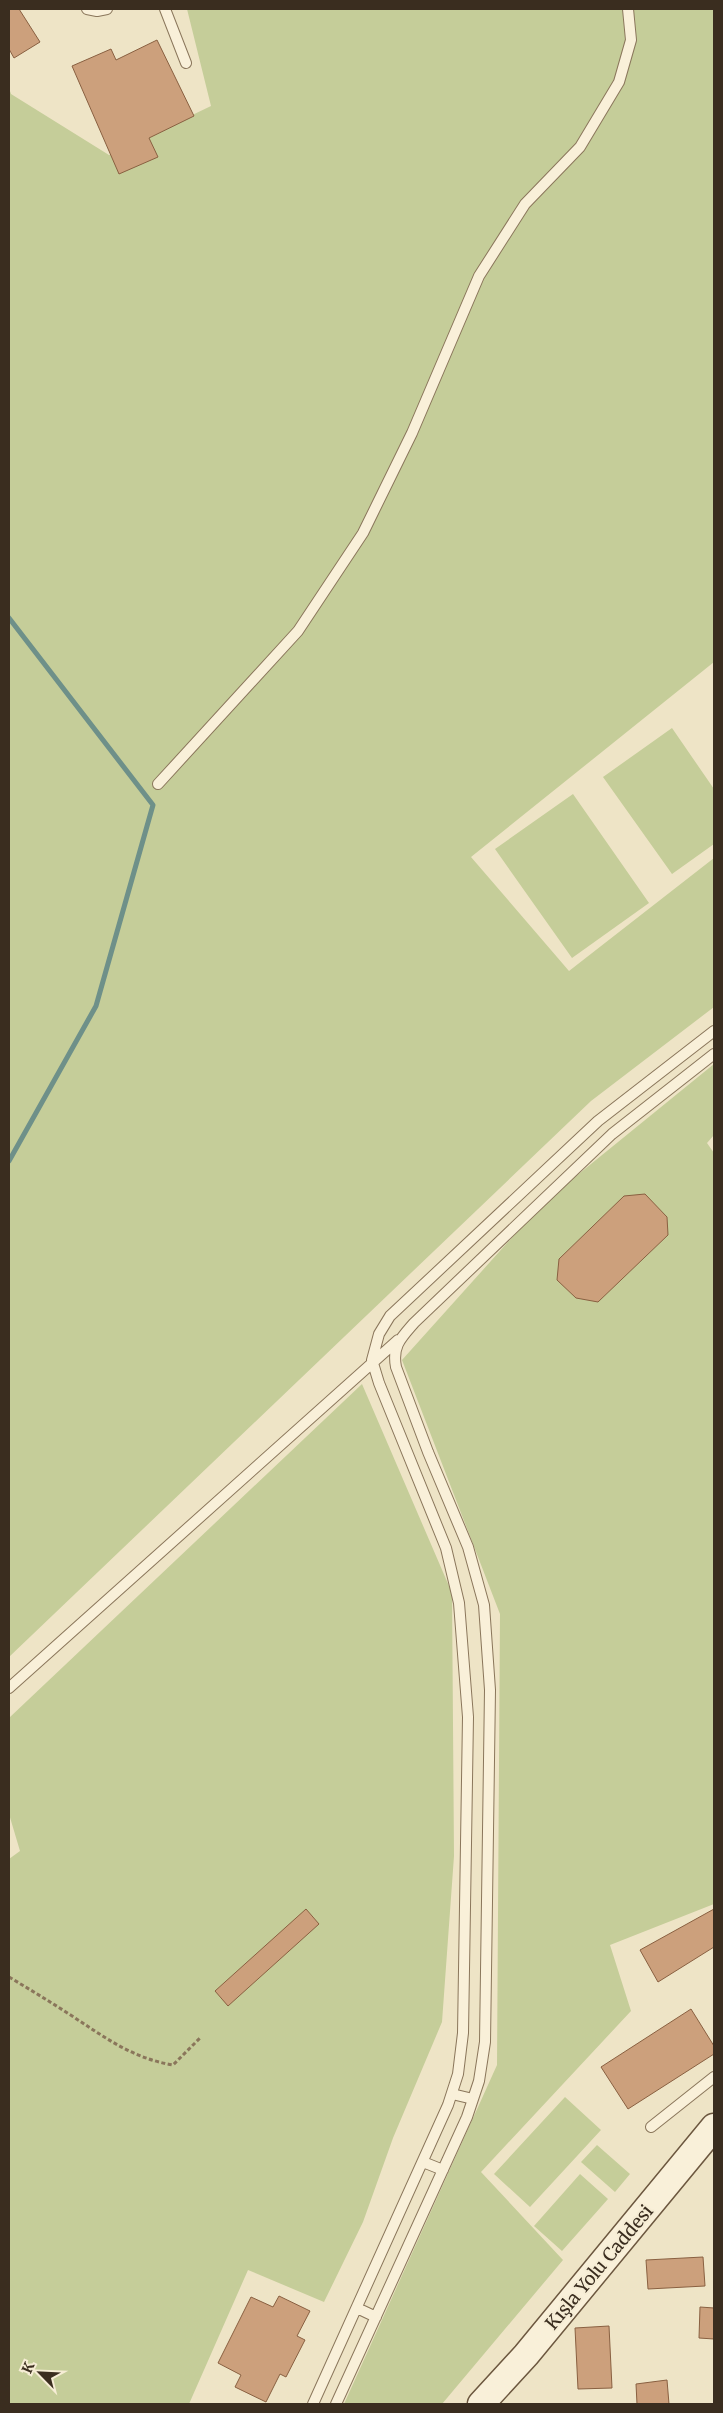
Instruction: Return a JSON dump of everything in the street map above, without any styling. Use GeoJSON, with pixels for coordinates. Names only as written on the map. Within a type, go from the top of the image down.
{"type":"FeatureCollection","features":[{"type":"Feature","properties":{"kind":"street","name":"Kışla Yolu Caddesi"},"geometry":{"type":"LineString","coordinates":[[481,2404],[526,2355],[714,2128]]}},
{"type":"Feature","properties":{"kind":"lane"},"geometry":{"type":"LineString","coordinates":[[87,9],[97,11],[107,9]]}},
{"type":"Feature","properties":{"kind":"lane"},"geometry":{"type":"LineString","coordinates":[[165,9],[186,63]]}},
{"type":"Feature","properties":{"kind":"lane"},"geometry":{"type":"LineString","coordinates":[[158,784],[298,631],[363,533],[412,434],[479,276],[525,204],[580,147],[619,82],[631,40],[628,9]]}},
{"type":"Feature","properties":{"kind":"lane"},"geometry":{"type":"LineString","coordinates":[[314,2404],[452,2094],[458,2074],[463,2033],[468,1737],[465,1661],[458,1603],[446,1548],[379,1383],[373,1362],[379,1334],[390,1316],[598,1121],[714,1031]]}},
{"type":"Feature","properties":{"kind":"lane"},"geometry":{"type":"LineString","coordinates":[[9,1688],[401,1338],[612,1134],[714,1054]]}},
{"type":"Feature","properties":{"kind":"lane"},"geometry":{"type":"LineString","coordinates":[[336,2404],[467,2117],[479,2081],[485,2032],[490,1690],[484,1605],[468,1547],[428,1452],[396,1367],[394,1354],[401,1338]]}},
{"type":"Feature","properties":{"kind":"lane"},"geometry":{"type":"LineString","coordinates":[[651,2127],[714,2077]]}},
{"type":"Feature","properties":{"kind":"lane"},"geometry":{"type":"LineString","coordinates":[[452,2094],[473,2098]]}},
{"type":"Feature","properties":{"kind":"lane"},"geometry":{"type":"LineString","coordinates":[[423,2162],[443,2170]]}},
{"type":"Feature","properties":{"kind":"lane"},"geometry":{"type":"LineString","coordinates":[[357,2308],[376,2316]]}},
{"type":"Feature","properties":{"kind":"path"},"geometry":{"type":"LineString","coordinates":[[9,1977],[70,2014],[104,2038],[154,2062],[172,2065],[200,2038]]}},
{"type":"Feature","properties":{"kind":"green space"},"geometry":{"type":"Polygon","coordinates":[[[187,9],[714,9],[714,662],[471,857],[569,971],[714,858],[714,1007],[591,1101],[9,1657],[9,88],[11,94],[109,155],[211,106],[187,9]]]}},
{"type":"Feature","properties":{"kind":"green space"},"geometry":{"type":"Polygon","coordinates":[[[672,728],[714,789],[714,844],[672,874],[603,777],[672,728]]]}},
{"type":"Feature","properties":{"kind":"green space"},"geometry":{"type":"Polygon","coordinates":[[[573,794],[649,903],[572,958],[495,849],[573,794]]]}},
{"type":"Feature","properties":{"kind":"green space"},"geometry":{"type":"Polygon","coordinates":[[[714,1064],[714,1135],[707,1143],[714,1153],[714,1904],[610,1945],[631,2011],[481,2172],[563,2260],[442,2404],[344,2404],[497,2065],[500,1614],[402,1360],[543,1203],[714,1064]]]}},
{"type":"Feature","properties":{"kind":"green space"},"geometry":{"type":"Polygon","coordinates":[[[362,1384],[452,1593],[454,1856],[442,2022],[393,2138],[363,2222],[324,2302],[248,2270],[189,2404],[9,2404],[9,1859],[20,1851],[9,1814],[9,1718],[362,1384]]]}},
{"type":"Feature","properties":{"kind":"green space"},"geometry":{"type":"Polygon","coordinates":[[[565,2097],[601,2130],[530,2207],[494,2174],[565,2097]]]}},
{"type":"Feature","properties":{"kind":"green space"},"geometry":{"type":"Polygon","coordinates":[[[597,2145],[630,2174],[615,2192],[581,2162],[597,2145]]]}},
{"type":"Feature","properties":{"kind":"green space"},"geometry":{"type":"Polygon","coordinates":[[[580,2174],[608,2199],[562,2251],[534,2226],[580,2174]]]}},
{"type":"Feature","properties":{"kind":"building"},"geometry":{"type":"Polygon","coordinates":[[[9,9],[19,9],[40,42],[14,58],[9,49],[9,9]]]}},
{"type":"Feature","properties":{"kind":"building"},"geometry":{"type":"Polygon","coordinates":[[[157,40],[194,116],[149,138],[158,157],[119,174],[72,66],[111,49],[116,60],[157,40]]]}},
{"type":"Feature","properties":{"kind":"building"},"geometry":{"type":"Polygon","coordinates":[[[645,1194],[667,1217],[668,1235],[598,1302],[576,1298],[557,1280],[559,1259],[624,1196],[645,1194]]]}},
{"type":"Feature","properties":{"kind":"building"},"geometry":{"type":"Polygon","coordinates":[[[306,1909],[319,1924],[228,2006],[215,1991],[306,1909]]]}},
{"type":"Feature","properties":{"kind":"building"},"geometry":{"type":"Polygon","coordinates":[[[714,1909],[714,1947],[658,1982],[640,1950],[714,1909]]]}},
{"type":"Feature","properties":{"kind":"building"},"geometry":{"type":"Polygon","coordinates":[[[691,2009],[714,2046],[714,2054],[628,2109],[601,2067],[691,2009]]]}},
{"type":"Feature","properties":{"kind":"building"},"geometry":{"type":"Polygon","coordinates":[[[703,2257],[705,2286],[648,2289],[646,2260],[703,2257]]]}},
{"type":"Feature","properties":{"kind":"building"},"geometry":{"type":"Polygon","coordinates":[[[279,2296],[310,2311],[297,2336],[305,2340],[286,2377],[280,2374],[266,2402],[235,2387],[241,2375],[218,2363],[251,2297],[273,2307],[279,2296]]]}},
{"type":"Feature","properties":{"kind":"building"},"geometry":{"type":"Polygon","coordinates":[[[700,2307],[714,2308],[714,2339],[699,2338],[700,2307]]]}},
{"type":"Feature","properties":{"kind":"building"},"geometry":{"type":"Polygon","coordinates":[[[609,2326],[612,2388],[578,2389],[575,2328],[609,2326]]]}},
{"type":"Feature","properties":{"kind":"building"},"geometry":{"type":"Polygon","coordinates":[[[667,2380],[669,2404],[637,2404],[636,2384],[667,2380]]]}},
{"type":"Feature","properties":{"kind":"waterway"},"geometry":{"type":"LineString","coordinates":[[9,618],[153,805],[96,1006],[9,1161]]}}]}
